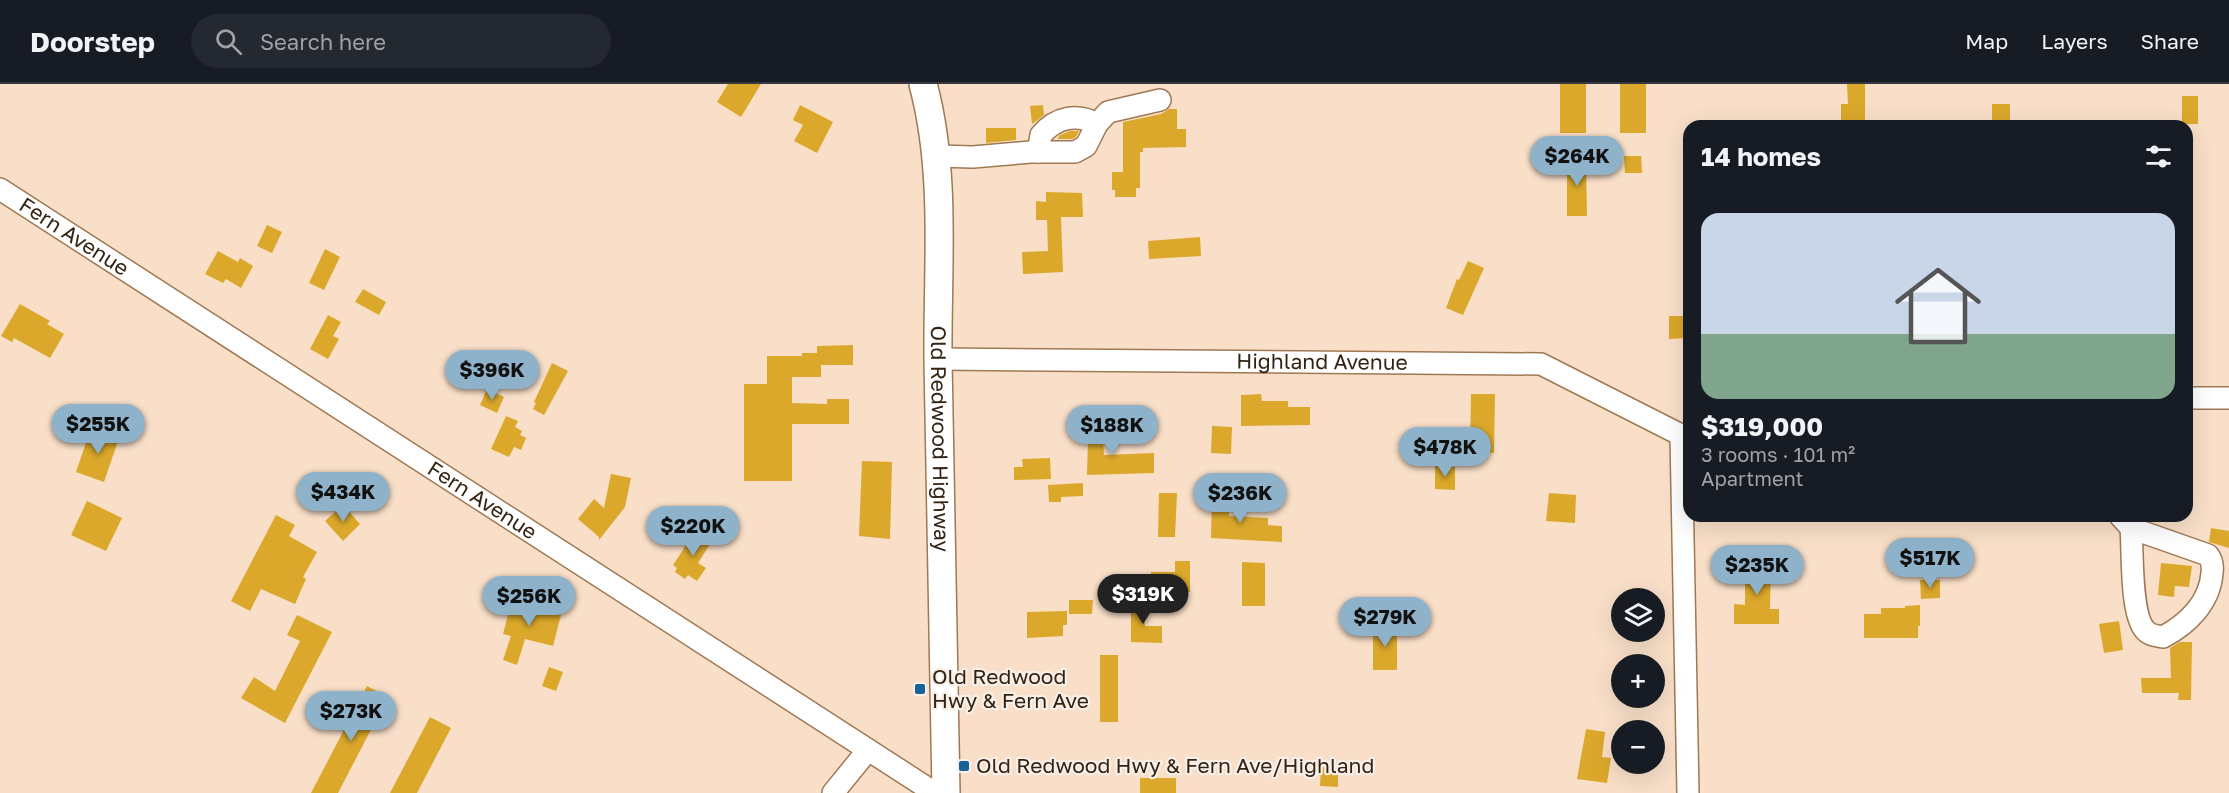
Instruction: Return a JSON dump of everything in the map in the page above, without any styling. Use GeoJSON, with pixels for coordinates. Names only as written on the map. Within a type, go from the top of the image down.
{"type":"FeatureCollection","features":[{"type":"Feature","properties":{"kind":"main road","name":"Old Redwood Highway"},"geometry":{"type":"LineString","coordinates":[[923,84],[931,115],[936,156],[946,793]]}},
{"type":"Feature","properties":{"kind":"street"},"geometry":{"type":"LineString","coordinates":[[936,156],[973,157],[1038,152],[1075,152],[1086,146],[1097,124],[1108,112],[1160,100]]}},
{"type":"Feature","properties":{"kind":"street"},"geometry":{"type":"LineString","coordinates":[[1038,152],[1041,135],[1060,119],[1078,118],[1097,124]]}},
{"type":"Feature","properties":{"kind":"street","name":"Fern Avenue"},"geometry":{"type":"LineString","coordinates":[[0,189],[934,793]]}},
{"type":"Feature","properties":{"kind":"street","name":"Highland Avenue"},"geometry":{"type":"LineString","coordinates":[[938,358],[1541,364],[1683,435]]}},
{"type":"Feature","properties":{"kind":"street"},"geometry":{"type":"LineString","coordinates":[[2193,399],[2229,398]]}},
{"type":"Feature","properties":{"kind":"street"},"geometry":{"type":"LineString","coordinates":[[1686,522],[1688,793]]}},
{"type":"Feature","properties":{"kind":"street"},"geometry":{"type":"LineString","coordinates":[[2126,522],[2208,555],[2211,559],[2211,588],[2204,600],[2176,631],[2163,637],[2147,633],[2139,621],[2135,605],[2126,522]]}},
{"type":"Feature","properties":{"kind":"street"},"geometry":{"type":"LineString","coordinates":[[833,793],[868,750]]}},
{"type":"Feature","properties":{"kind":"building"},"geometry":{"type":"Polygon","coordinates":[[[728,84],[761,84],[741,117],[717,102],[728,84]]]}},
{"type":"Feature","properties":{"kind":"building"},"geometry":{"type":"Polygon","coordinates":[[[1560,84],[1586,84],[1586,133],[1560,133],[1560,84]]]}},
{"type":"Feature","properties":{"kind":"building"},"geometry":{"type":"Polygon","coordinates":[[[1620,84],[1646,84],[1646,133],[1620,133],[1620,84]]]}},
{"type":"Feature","properties":{"kind":"building"},"geometry":{"type":"Polygon","coordinates":[[[1847,84],[1865,84],[1865,120],[1841,120],[1841,104],[1848,104],[1847,84]]]}},
{"type":"Feature","properties":{"kind":"building"},"geometry":{"type":"Polygon","coordinates":[[[2182,96],[2198,96],[2198,124],[2193,124],[2193,120],[2182,120],[2182,96]]]}},
{"type":"Feature","properties":{"kind":"building"},"geometry":{"type":"Polygon","coordinates":[[[1992,104],[2010,104],[2010,120],[1992,120],[1992,104]]]}},
{"type":"Feature","properties":{"kind":"building"},"geometry":{"type":"Polygon","coordinates":[[[800,105],[833,122],[817,153],[794,141],[803,125],[793,120],[800,105]]]}},
{"type":"Feature","properties":{"kind":"building"},"geometry":{"type":"Polygon","coordinates":[[[1043,105],[1044,115],[1032,124],[1030,106],[1043,105]]]}},
{"type":"Feature","properties":{"kind":"building"},"geometry":{"type":"Polygon","coordinates":[[[1169,109],[1177,109],[1177,129],[1186,129],[1186,147],[1143,148],[1143,152],[1140,152],[1140,188],[1136,188],[1136,197],[1115,197],[1115,190],[1112,190],[1112,172],[1123,172],[1123,122],[1161,114],[1169,109]]]}},
{"type":"Feature","properties":{"kind":"building"},"geometry":{"type":"Polygon","coordinates":[[[986,128],[1016,128],[1016,140],[986,143],[986,128]]]}},
{"type":"Feature","properties":{"kind":"building"},"geometry":{"type":"Polygon","coordinates":[[[1070,131],[1079,131],[1072,139],[1057,139],[1060,135],[1070,131]]]}},
{"type":"Feature","properties":{"kind":"building"},"geometry":{"type":"Polygon","coordinates":[[[1624,156],[1641,156],[1642,173],[1625,173],[1624,156]]]}},
{"type":"Feature","properties":{"kind":"building"},"geometry":{"type":"Polygon","coordinates":[[[1567,157],[1586,157],[1587,216],[1567,216],[1567,157]]]}},
{"type":"Feature","properties":{"kind":"building"},"geometry":{"type":"Polygon","coordinates":[[[1046,192],[1082,193],[1083,217],[1061,217],[1063,272],[1023,274],[1022,252],[1048,251],[1047,220],[1036,220],[1036,201],[1046,202],[1046,192]]]}},
{"type":"Feature","properties":{"kind":"building"},"geometry":{"type":"Polygon","coordinates":[[[267,225],[282,232],[272,253],[257,246],[267,225]]]}},
{"type":"Feature","properties":{"kind":"building"},"geometry":{"type":"Polygon","coordinates":[[[1200,237],[1201,256],[1149,259],[1148,241],[1200,237]]]}},
{"type":"Feature","properties":{"kind":"building"},"geometry":{"type":"Polygon","coordinates":[[[325,249],[340,257],[324,290],[309,283],[325,249]]]}},
{"type":"Feature","properties":{"kind":"building"},"geometry":{"type":"Polygon","coordinates":[[[218,251],[238,262],[240,258],[253,266],[241,288],[226,279],[223,283],[205,274],[218,251]]]}},
{"type":"Feature","properties":{"kind":"building"},"geometry":{"type":"Polygon","coordinates":[[[1468,261],[1484,268],[1463,315],[1446,308],[1457,279],[1459,280],[1468,261]]]}},
{"type":"Feature","properties":{"kind":"building"},"geometry":{"type":"Polygon","coordinates":[[[363,289],[386,302],[379,315],[355,302],[363,289]]]}},
{"type":"Feature","properties":{"kind":"building"},"geometry":{"type":"Polygon","coordinates":[[[20,304],[50,321],[47,324],[64,334],[50,358],[14,338],[12,342],[1,336],[20,304]]]}},
{"type":"Feature","properties":{"kind":"building"},"geometry":{"type":"Polygon","coordinates":[[[328,315],[341,322],[333,336],[339,339],[328,359],[310,349],[328,315]]]}},
{"type":"Feature","properties":{"kind":"building"},"geometry":{"type":"Polygon","coordinates":[[[1669,316],[1683,316],[1683,338],[1669,339],[1669,316]]]}},
{"type":"Feature","properties":{"kind":"building"},"geometry":{"type":"Polygon","coordinates":[[[853,345],[853,365],[821,365],[821,377],[792,377],[792,403],[827,404],[827,399],[849,399],[849,424],[792,424],[792,481],[744,481],[744,384],[767,384],[767,356],[802,356],[802,353],[817,353],[817,346],[853,345]]]}},
{"type":"Feature","properties":{"kind":"building"},"geometry":{"type":"Polygon","coordinates":[[[552,363],[568,371],[544,415],[533,409],[536,403],[534,402],[552,363]]]}},
{"type":"Feature","properties":{"kind":"building"},"geometry":{"type":"Polygon","coordinates":[[[487,389],[504,397],[497,413],[480,405],[487,389]]]}},
{"type":"Feature","properties":{"kind":"building"},"geometry":{"type":"Polygon","coordinates":[[[1261,394],[1262,401],[1288,401],[1288,407],[1310,407],[1310,425],[1241,426],[1241,395],[1261,394]]]}},
{"type":"Feature","properties":{"kind":"building"},"geometry":{"type":"Polygon","coordinates":[[[1471,394],[1495,394],[1494,453],[1470,452],[1471,394]]]}},
{"type":"Feature","properties":{"kind":"building"},"geometry":{"type":"Polygon","coordinates":[[[506,416],[518,421],[515,427],[522,431],[520,435],[526,438],[521,450],[514,447],[509,457],[491,449],[506,416]]]}},
{"type":"Feature","properties":{"kind":"building"},"geometry":{"type":"Polygon","coordinates":[[[1102,425],[1104,455],[1154,453],[1154,473],[1087,475],[1088,441],[1080,442],[1079,426],[1102,425]]]}},
{"type":"Feature","properties":{"kind":"building"},"geometry":{"type":"Polygon","coordinates":[[[1212,426],[1232,427],[1231,454],[1211,453],[1212,426]]]}},
{"type":"Feature","properties":{"kind":"building"},"geometry":{"type":"Polygon","coordinates":[[[91,428],[119,438],[104,482],[76,472],[91,428]]]}},
{"type":"Feature","properties":{"kind":"building"},"geometry":{"type":"Polygon","coordinates":[[[1050,458],[1051,479],[1014,480],[1014,467],[1023,467],[1022,459],[1050,458]]]}},
{"type":"Feature","properties":{"kind":"building"},"geometry":{"type":"Polygon","coordinates":[[[862,461],[892,462],[890,539],[859,536],[862,461]]]}},
{"type":"Feature","properties":{"kind":"building"},"geometry":{"type":"Polygon","coordinates":[[[1435,466],[1455,467],[1455,490],[1435,489],[1435,466]]]}},
{"type":"Feature","properties":{"kind":"building"},"geometry":{"type":"Polygon","coordinates":[[[611,474],[631,478],[625,507],[599,540],[599,537],[578,519],[594,499],[604,508],[611,474]]]}},
{"type":"Feature","properties":{"kind":"building"},"geometry":{"type":"Polygon","coordinates":[[[1083,483],[1083,496],[1061,497],[1061,502],[1049,502],[1048,485],[1083,483]]]}},
{"type":"Feature","properties":{"kind":"building"},"geometry":{"type":"Polygon","coordinates":[[[1159,493],[1177,493],[1175,537],[1158,537],[1159,493]]]}},
{"type":"Feature","properties":{"kind":"building"},"geometry":{"type":"Polygon","coordinates":[[[1549,493],[1576,495],[1575,523],[1546,521],[1549,493]]]}},
{"type":"Feature","properties":{"kind":"building"},"geometry":{"type":"Polygon","coordinates":[[[1212,494],[1230,495],[1229,516],[1268,518],[1268,525],[1282,526],[1282,542],[1211,538],[1212,494]]]}},
{"type":"Feature","properties":{"kind":"building"},"geometry":{"type":"Polygon","coordinates":[[[87,501],[122,518],[106,551],[71,535],[87,501]]]}},
{"type":"Feature","properties":{"kind":"building"},"geometry":{"type":"Polygon","coordinates":[[[343,505],[360,524],[343,541],[325,521],[343,505]]]}},
{"type":"Feature","properties":{"kind":"building"},"geometry":{"type":"Polygon","coordinates":[[[276,515],[295,525],[289,536],[317,552],[303,577],[306,579],[295,604],[261,589],[250,611],[231,601],[276,515]]]}},
{"type":"Feature","properties":{"kind":"building"},"geometry":{"type":"Polygon","coordinates":[[[2211,528],[2229,531],[2229,548],[2209,542],[2211,528]]]}},
{"type":"Feature","properties":{"kind":"building"},"geometry":{"type":"Polygon","coordinates":[[[696,530],[712,541],[698,563],[706,568],[697,581],[688,575],[685,579],[675,572],[677,568],[673,565],[696,530]]]}},
{"type":"Feature","properties":{"kind":"building"},"geometry":{"type":"Polygon","coordinates":[[[1748,559],[1771,560],[1770,609],[1779,609],[1779,624],[1734,624],[1734,604],[1745,605],[1745,576],[1748,576],[1748,559]]]}},
{"type":"Feature","properties":{"kind":"building"},"geometry":{"type":"Polygon","coordinates":[[[1175,561],[1190,561],[1190,592],[1150,591],[1151,572],[1175,572],[1175,561]]]}},
{"type":"Feature","properties":{"kind":"building"},"geometry":{"type":"Polygon","coordinates":[[[1242,562],[1265,563],[1265,606],[1242,606],[1242,562]]]}},
{"type":"Feature","properties":{"kind":"building"},"geometry":{"type":"Polygon","coordinates":[[[2161,563],[2192,566],[2189,587],[2175,586],[2174,597],[2158,595],[2161,563]]]}},
{"type":"Feature","properties":{"kind":"building"},"geometry":{"type":"Polygon","coordinates":[[[1920,580],[1940,580],[1940,598],[1921,599],[1920,580]]]}},
{"type":"Feature","properties":{"kind":"building"},"geometry":{"type":"Polygon","coordinates":[[[512,599],[562,611],[553,646],[525,639],[517,665],[503,660],[511,636],[503,634],[512,599]]]}},
{"type":"Feature","properties":{"kind":"building"},"geometry":{"type":"Polygon","coordinates":[[[1144,599],[1145,626],[1162,626],[1162,643],[1131,642],[1131,600],[1144,599]]]}},
{"type":"Feature","properties":{"kind":"building"},"geometry":{"type":"Polygon","coordinates":[[[1069,600],[1093,600],[1092,614],[1069,614],[1069,600]]]}},
{"type":"Feature","properties":{"kind":"building"},"geometry":{"type":"Polygon","coordinates":[[[1920,605],[1918,638],[1864,638],[1864,614],[1881,614],[1881,608],[1905,608],[1905,606],[1920,605]]]}},
{"type":"Feature","properties":{"kind":"building"},"geometry":{"type":"Polygon","coordinates":[[[1067,611],[1067,625],[1063,625],[1063,636],[1027,638],[1027,612],[1067,611]]]}},
{"type":"Feature","properties":{"kind":"building"},"geometry":{"type":"Polygon","coordinates":[[[297,615],[332,632],[285,723],[241,698],[254,677],[275,691],[300,641],[287,635],[297,615]]]}},
{"type":"Feature","properties":{"kind":"building"},"geometry":{"type":"Polygon","coordinates":[[[2119,621],[2123,650],[2104,653],[2099,624],[2119,621]]]}},
{"type":"Feature","properties":{"kind":"building"},"geometry":{"type":"Polygon","coordinates":[[[1373,626],[1397,626],[1397,670],[1373,670],[1373,626]]]}},
{"type":"Feature","properties":{"kind":"building"},"geometry":{"type":"Polygon","coordinates":[[[2180,642],[2192,642],[2191,700],[2178,700],[2179,693],[2142,693],[2141,678],[2171,678],[2170,648],[2180,642]]]}},
{"type":"Feature","properties":{"kind":"building"},"geometry":{"type":"Polygon","coordinates":[[[1100,655],[1118,655],[1118,722],[1100,722],[1100,655]]]}},
{"type":"Feature","properties":{"kind":"building"},"geometry":{"type":"Polygon","coordinates":[[[549,667],[563,672],[556,691],[542,686],[549,667]]]}},
{"type":"Feature","properties":{"kind":"building"},"geometry":{"type":"Polygon","coordinates":[[[367,686],[388,697],[338,793],[311,793],[367,686]]]}},
{"type":"Feature","properties":{"kind":"building"},"geometry":{"type":"Polygon","coordinates":[[[430,717],[451,728],[417,793],[390,793],[430,717]]]}},
{"type":"Feature","properties":{"kind":"building"},"geometry":{"type":"Polygon","coordinates":[[[1586,729],[1605,732],[1602,757],[1611,758],[1607,783],[1577,779],[1586,729]]]}},
{"type":"Feature","properties":{"kind":"building"},"geometry":{"type":"Polygon","coordinates":[[[1321,767],[1338,768],[1338,787],[1320,786],[1321,767]]]}},
{"type":"Feature","properties":{"kind":"building"},"geometry":{"type":"Polygon","coordinates":[[[1140,778],[1176,778],[1176,793],[1140,793],[1140,778]]]}},
{"type":"Feature","properties":{"kind":"place","name":"Old Redwood Hwy & Fern Ave"},"geometry":{"type":"Point","coordinates":[920,689]}},
{"type":"Feature","properties":{"kind":"place","name":"Old Redwood Hwy & Fern Ave/Highland"},"geometry":{"type":"Point","coordinates":[964,766]}}]}
